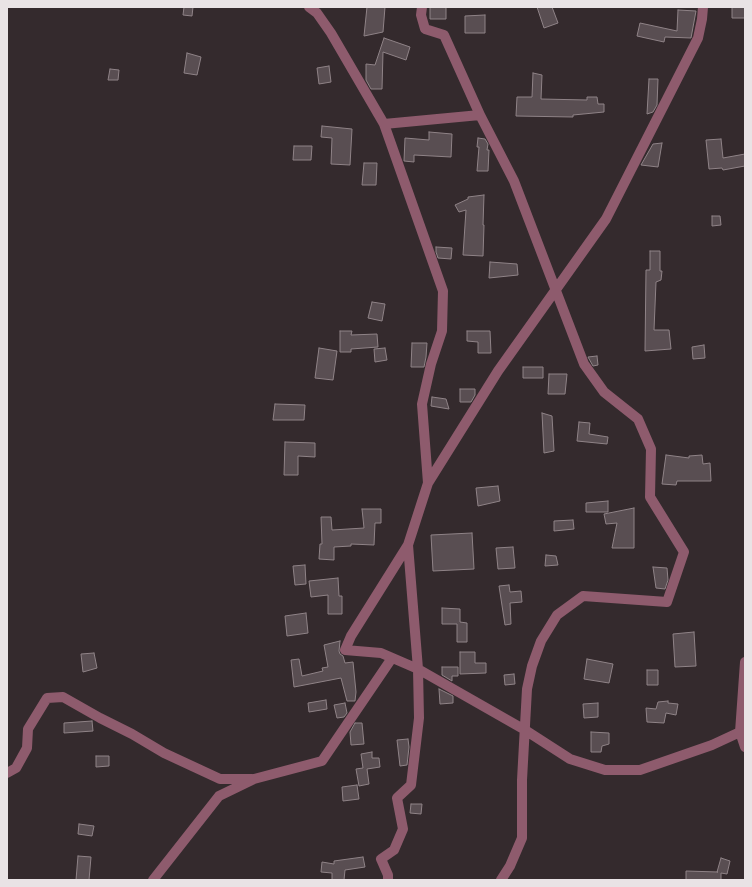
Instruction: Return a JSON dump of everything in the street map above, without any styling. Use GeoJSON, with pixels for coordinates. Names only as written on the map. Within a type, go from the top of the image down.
{"type":"FeatureCollection","features":[{"type":"Feature","properties":{"kind":"street"},"geometry":{"type":"LineString","coordinates":[[309,7],[316,13],[331,33],[384,124],[443,291],[442,331],[431,364],[422,404],[428,483]]}},
{"type":"Feature","properties":{"kind":"street"},"geometry":{"type":"LineString","coordinates":[[422,7],[420,14],[425,29],[444,35],[480,115],[514,181],[584,364],[604,392],[638,419],[651,449],[650,497],[684,552],[667,602],[583,596],[557,615],[541,641],[532,666],[527,689],[522,780],[522,838],[510,866],[501,880]]}},
{"type":"Feature","properties":{"kind":"street"},"geometry":{"type":"LineString","coordinates":[[703,7],[698,38],[606,219],[498,371],[428,483],[408,545],[351,636],[344,650],[381,653],[418,669],[525,730],[570,759],[605,770],[640,770],[712,745],[740,732]]}},
{"type":"Feature","properties":{"kind":"street"},"geometry":{"type":"LineString","coordinates":[[384,124],[480,115]]}},
{"type":"Feature","properties":{"kind":"street"},"geometry":{"type":"LineString","coordinates":[[388,880],[388,875],[381,859],[394,850],[403,829],[397,798],[411,785],[419,718],[418,669],[408,545]]}},
{"type":"Feature","properties":{"kind":"street"},"geometry":{"type":"LineString","coordinates":[[153,880],[219,796],[254,780],[322,761],[392,658]]}},
{"type":"Feature","properties":{"kind":"street"},"geometry":{"type":"LineString","coordinates":[[745,662],[740,732],[745,747]]}},
{"type":"Feature","properties":{"kind":"street"},"geometry":{"type":"LineString","coordinates":[[7,773],[16,768],[27,748],[28,729],[47,698],[63,697],[164,753],[220,779],[254,780]]}},
{"type":"Feature","properties":{"kind":"building"},"geometry":{"type":"Polygon","coordinates":[[[184,7],[193,7],[192,16],[183,15],[184,7]]]}},
{"type":"Feature","properties":{"kind":"building"},"geometry":{"type":"Polygon","coordinates":[[[367,7],[385,7],[383,32],[364,36],[367,7]]]}},
{"type":"Feature","properties":{"kind":"building"},"geometry":{"type":"Polygon","coordinates":[[[430,7],[446,7],[446,19],[430,19],[430,7]]]}},
{"type":"Feature","properties":{"kind":"building"},"geometry":{"type":"Polygon","coordinates":[[[537,7],[552,7],[558,23],[544,28],[537,7]]]}},
{"type":"Feature","properties":{"kind":"building"},"geometry":{"type":"Polygon","coordinates":[[[732,7],[745,7],[745,18],[732,18],[732,7]]]}},
{"type":"Feature","properties":{"kind":"building"},"geometry":{"type":"Polygon","coordinates":[[[678,10],[696,11],[691,38],[665,37],[664,42],[637,36],[640,23],[677,31],[678,10]]]}},
{"type":"Feature","properties":{"kind":"building"},"geometry":{"type":"Polygon","coordinates":[[[485,15],[485,33],[465,33],[465,16],[485,15]]]}},
{"type":"Feature","properties":{"kind":"building"},"geometry":{"type":"Polygon","coordinates":[[[384,38],[410,47],[406,60],[383,52],[382,89],[371,89],[366,80],[366,64],[375,65],[384,38]]]}},
{"type":"Feature","properties":{"kind":"building"},"geometry":{"type":"Polygon","coordinates":[[[187,53],[201,57],[197,75],[184,73],[187,53]]]}},
{"type":"Feature","properties":{"kind":"building"},"geometry":{"type":"Polygon","coordinates":[[[329,66],[331,82],[319,84],[317,68],[329,66]]]}},
{"type":"Feature","properties":{"kind":"building"},"geometry":{"type":"Polygon","coordinates":[[[110,69],[119,70],[118,80],[108,80],[110,69]]]}},
{"type":"Feature","properties":{"kind":"building"},"geometry":{"type":"Polygon","coordinates":[[[533,73],[542,75],[541,99],[587,100],[587,97],[597,97],[598,104],[604,104],[604,112],[573,115],[573,117],[516,116],[517,97],[532,97],[533,73]]]}},
{"type":"Feature","properties":{"kind":"building"},"geometry":{"type":"Polygon","coordinates":[[[649,79],[658,79],[657,105],[653,112],[647,114],[649,79]]]}},
{"type":"Feature","properties":{"kind":"building"},"geometry":{"type":"Polygon","coordinates":[[[322,126],[352,129],[350,165],[331,164],[332,138],[321,137],[322,126]]]}},
{"type":"Feature","properties":{"kind":"building"},"geometry":{"type":"Polygon","coordinates":[[[429,132],[452,134],[451,157],[414,155],[414,162],[404,161],[405,138],[429,140],[429,132]]]}},
{"type":"Feature","properties":{"kind":"building"},"geometry":{"type":"Polygon","coordinates":[[[478,138],[485,139],[488,144],[488,171],[477,171],[479,147],[477,147],[478,138]]]}},
{"type":"Feature","properties":{"kind":"building"},"geometry":{"type":"Polygon","coordinates":[[[721,139],[723,158],[745,154],[745,166],[723,170],[722,168],[709,169],[706,140],[721,139]]]}},
{"type":"Feature","properties":{"kind":"building"},"geometry":{"type":"Polygon","coordinates":[[[662,143],[658,167],[641,165],[653,144],[662,143]]]}},
{"type":"Feature","properties":{"kind":"building"},"geometry":{"type":"Polygon","coordinates":[[[294,146],[312,146],[311,160],[293,160],[294,146]]]}},
{"type":"Feature","properties":{"kind":"building"},"geometry":{"type":"Polygon","coordinates":[[[364,163],[377,163],[376,185],[362,185],[364,163]]]}},
{"type":"Feature","properties":{"kind":"building"},"geometry":{"type":"Polygon","coordinates":[[[484,195],[483,256],[463,255],[466,210],[459,212],[455,205],[468,199],[468,197],[484,195]]]}},
{"type":"Feature","properties":{"kind":"building"},"geometry":{"type":"Polygon","coordinates":[[[712,216],[720,216],[721,225],[712,226],[712,216]]]}},
{"type":"Feature","properties":{"kind":"building"},"geometry":{"type":"Polygon","coordinates":[[[436,247],[452,248],[451,259],[438,258],[436,247]]]}},
{"type":"Feature","properties":{"kind":"building"},"geometry":{"type":"Polygon","coordinates":[[[650,251],[660,251],[660,271],[662,271],[661,280],[656,282],[654,330],[669,330],[671,349],[645,351],[646,270],[650,270],[650,251]]]}},
{"type":"Feature","properties":{"kind":"building"},"geometry":{"type":"Polygon","coordinates":[[[490,262],[517,264],[518,275],[489,278],[490,262]]]}},
{"type":"Feature","properties":{"kind":"building"},"geometry":{"type":"Polygon","coordinates":[[[372,302],[385,304],[382,321],[368,318],[372,302]]]}},
{"type":"Feature","properties":{"kind":"building"},"geometry":{"type":"Polygon","coordinates":[[[340,331],[352,331],[351,335],[377,334],[378,347],[351,349],[351,352],[340,352],[340,331]]]}},
{"type":"Feature","properties":{"kind":"building"},"geometry":{"type":"Polygon","coordinates":[[[467,331],[490,331],[491,353],[478,353],[478,342],[467,341],[467,331]]]}},
{"type":"Feature","properties":{"kind":"building"},"geometry":{"type":"Polygon","coordinates":[[[412,343],[427,343],[424,367],[411,367],[412,343]]]}},
{"type":"Feature","properties":{"kind":"building"},"geometry":{"type":"Polygon","coordinates":[[[704,345],[705,358],[693,359],[692,347],[704,345]]]}},
{"type":"Feature","properties":{"kind":"building"},"geometry":{"type":"Polygon","coordinates":[[[319,348],[337,351],[333,380],[315,378],[319,348]]]}},
{"type":"Feature","properties":{"kind":"building"},"geometry":{"type":"Polygon","coordinates":[[[385,348],[387,360],[375,362],[374,349],[385,348]]]}},
{"type":"Feature","properties":{"kind":"building"},"geometry":{"type":"Polygon","coordinates":[[[597,356],[598,365],[593,366],[588,357],[597,356]]]}},
{"type":"Feature","properties":{"kind":"building"},"geometry":{"type":"Polygon","coordinates":[[[523,367],[543,367],[543,378],[523,378],[523,367]]]}},
{"type":"Feature","properties":{"kind":"building"},"geometry":{"type":"Polygon","coordinates":[[[549,374],[567,374],[565,394],[548,394],[549,374]]]}},
{"type":"Feature","properties":{"kind":"building"},"geometry":{"type":"Polygon","coordinates":[[[460,389],[475,389],[475,395],[471,402],[460,402],[460,389]]]}},
{"type":"Feature","properties":{"kind":"building"},"geometry":{"type":"Polygon","coordinates":[[[432,397],[446,399],[449,409],[431,406],[432,397]]]}},
{"type":"Feature","properties":{"kind":"building"},"geometry":{"type":"Polygon","coordinates":[[[275,404],[305,405],[304,420],[273,420],[275,404]]]}},
{"type":"Feature","properties":{"kind":"building"},"geometry":{"type":"Polygon","coordinates":[[[542,413],[552,416],[554,451],[544,453],[542,413]]]}},
{"type":"Feature","properties":{"kind":"building"},"geometry":{"type":"Polygon","coordinates":[[[579,422],[590,423],[589,434],[608,437],[607,444],[577,441],[579,422]]]}},
{"type":"Feature","properties":{"kind":"building"},"geometry":{"type":"Polygon","coordinates":[[[285,442],[315,443],[315,457],[298,456],[298,475],[284,475],[285,442]]]}},
{"type":"Feature","properties":{"kind":"building"},"geometry":{"type":"Polygon","coordinates":[[[666,455],[689,458],[689,456],[702,455],[703,464],[710,463],[711,481],[677,481],[676,485],[662,484],[666,455]]]}},
{"type":"Feature","properties":{"kind":"building"},"geometry":{"type":"Polygon","coordinates":[[[498,486],[500,501],[478,506],[476,488],[498,486]]]}},
{"type":"Feature","properties":{"kind":"building"},"geometry":{"type":"Polygon","coordinates":[[[608,501],[608,512],[586,512],[586,503],[608,501]]]}},
{"type":"Feature","properties":{"kind":"building"},"geometry":{"type":"Polygon","coordinates":[[[634,508],[634,548],[612,548],[617,523],[606,524],[604,514],[634,508]]]}},
{"type":"Feature","properties":{"kind":"building"},"geometry":{"type":"Polygon","coordinates":[[[362,509],[381,509],[381,523],[375,523],[374,545],[351,544],[351,546],[334,547],[334,560],[319,559],[320,544],[322,544],[321,517],[331,517],[332,530],[364,528],[362,509]]]}},
{"type":"Feature","properties":{"kind":"building"},"geometry":{"type":"Polygon","coordinates":[[[573,520],[574,529],[554,531],[554,521],[573,520]]]}},
{"type":"Feature","properties":{"kind":"building"},"geometry":{"type":"Polygon","coordinates":[[[472,533],[474,569],[433,571],[431,535],[472,533]]]}},
{"type":"Feature","properties":{"kind":"building"},"geometry":{"type":"Polygon","coordinates":[[[513,547],[515,568],[498,569],[496,548],[513,547]]]}},
{"type":"Feature","properties":{"kind":"building"},"geometry":{"type":"Polygon","coordinates":[[[546,555],[556,556],[558,565],[545,566],[546,555]]]}},
{"type":"Feature","properties":{"kind":"building"},"geometry":{"type":"Polygon","coordinates":[[[305,565],[306,584],[295,585],[293,566],[305,565]]]}},
{"type":"Feature","properties":{"kind":"building"},"geometry":{"type":"Polygon","coordinates":[[[653,567],[667,568],[668,580],[665,589],[656,588],[653,567]]]}},
{"type":"Feature","properties":{"kind":"building"},"geometry":{"type":"Polygon","coordinates":[[[338,578],[339,596],[342,596],[342,614],[328,614],[328,595],[311,597],[309,581],[338,578]]]}},
{"type":"Feature","properties":{"kind":"building"},"geometry":{"type":"Polygon","coordinates":[[[509,585],[510,592],[521,591],[522,602],[510,603],[511,624],[505,625],[499,586],[509,585]]]}},
{"type":"Feature","properties":{"kind":"building"},"geometry":{"type":"Polygon","coordinates":[[[442,608],[460,609],[460,622],[467,623],[467,642],[457,642],[457,624],[442,624],[442,608]]]}},
{"type":"Feature","properties":{"kind":"building"},"geometry":{"type":"Polygon","coordinates":[[[306,613],[308,633],[287,636],[285,616],[306,613]]]}},
{"type":"Feature","properties":{"kind":"building"},"geometry":{"type":"Polygon","coordinates":[[[694,632],[696,666],[675,667],[673,634],[694,632]]]}},
{"type":"Feature","properties":{"kind":"building"},"geometry":{"type":"Polygon","coordinates":[[[340,641],[339,651],[343,656],[345,663],[353,662],[356,692],[355,701],[347,701],[341,678],[294,687],[291,660],[299,659],[302,676],[323,671],[322,668],[328,667],[324,645],[340,641]]]}},
{"type":"Feature","properties":{"kind":"building"},"geometry":{"type":"Polygon","coordinates":[[[460,652],[475,652],[475,663],[486,663],[486,673],[460,674],[460,652]]]}},
{"type":"Feature","properties":{"kind":"building"},"geometry":{"type":"Polygon","coordinates":[[[94,653],[97,668],[83,672],[81,654],[94,653]]]}},
{"type":"Feature","properties":{"kind":"building"},"geometry":{"type":"Polygon","coordinates":[[[587,659],[613,664],[609,683],[584,679],[587,659]]]}},
{"type":"Feature","properties":{"kind":"building"},"geometry":{"type":"Polygon","coordinates":[[[442,667],[458,667],[458,676],[452,676],[452,681],[442,675],[442,667]]]}},
{"type":"Feature","properties":{"kind":"building"},"geometry":{"type":"Polygon","coordinates":[[[647,670],[658,670],[658,685],[647,685],[647,670]]]}},
{"type":"Feature","properties":{"kind":"building"},"geometry":{"type":"Polygon","coordinates":[[[514,674],[515,684],[505,685],[504,675],[514,674]]]}},
{"type":"Feature","properties":{"kind":"building"},"geometry":{"type":"Polygon","coordinates":[[[439,689],[453,696],[453,703],[440,704],[439,689]]]}},
{"type":"Feature","properties":{"kind":"building"},"geometry":{"type":"Polygon","coordinates":[[[326,700],[327,709],[309,712],[308,703],[326,700]]]}},
{"type":"Feature","properties":{"kind":"building"},"geometry":{"type":"Polygon","coordinates":[[[668,701],[668,703],[678,704],[676,715],[666,713],[664,723],[647,722],[646,708],[656,709],[658,702],[668,701]]]}},
{"type":"Feature","properties":{"kind":"building"},"geometry":{"type":"Polygon","coordinates":[[[345,703],[347,713],[344,717],[337,718],[334,705],[345,703]]]}},
{"type":"Feature","properties":{"kind":"building"},"geometry":{"type":"Polygon","coordinates":[[[598,703],[598,717],[584,718],[583,704],[598,703]]]}},
{"type":"Feature","properties":{"kind":"building"},"geometry":{"type":"Polygon","coordinates":[[[92,721],[93,731],[64,733],[64,723],[92,721]]]}},
{"type":"Feature","properties":{"kind":"building"},"geometry":{"type":"Polygon","coordinates":[[[355,723],[362,723],[364,744],[351,745],[350,732],[355,723]]]}},
{"type":"Feature","properties":{"kind":"building"},"geometry":{"type":"Polygon","coordinates":[[[591,732],[609,733],[609,744],[602,746],[601,752],[591,752],[591,732]]]}},
{"type":"Feature","properties":{"kind":"building"},"geometry":{"type":"Polygon","coordinates":[[[408,739],[409,747],[407,765],[400,766],[397,740],[408,739]]]}},
{"type":"Feature","properties":{"kind":"building"},"geometry":{"type":"Polygon","coordinates":[[[372,752],[372,758],[379,758],[380,767],[367,769],[369,784],[359,786],[356,769],[363,768],[361,754],[372,752]]]}},
{"type":"Feature","properties":{"kind":"building"},"geometry":{"type":"Polygon","coordinates":[[[96,756],[109,756],[109,766],[96,767],[96,756]]]}},
{"type":"Feature","properties":{"kind":"building"},"geometry":{"type":"Polygon","coordinates":[[[357,785],[359,799],[343,801],[342,787],[357,785]]]}},
{"type":"Feature","properties":{"kind":"building"},"geometry":{"type":"Polygon","coordinates":[[[411,804],[422,804],[421,814],[410,813],[411,804]]]}},
{"type":"Feature","properties":{"kind":"building"},"geometry":{"type":"Polygon","coordinates":[[[79,824],[94,826],[92,836],[78,834],[79,824]]]}},
{"type":"Feature","properties":{"kind":"building"},"geometry":{"type":"Polygon","coordinates":[[[78,856],[91,857],[89,880],[76,880],[78,856]]]}},
{"type":"Feature","properties":{"kind":"building"},"geometry":{"type":"Polygon","coordinates":[[[363,857],[365,867],[345,870],[344,880],[332,880],[332,873],[321,872],[322,862],[334,864],[334,861],[363,857]]]}},
{"type":"Feature","properties":{"kind":"building"},"geometry":{"type":"Polygon","coordinates":[[[721,858],[730,861],[727,874],[721,873],[721,880],[686,880],[686,871],[717,872],[721,858]]]}}]}
